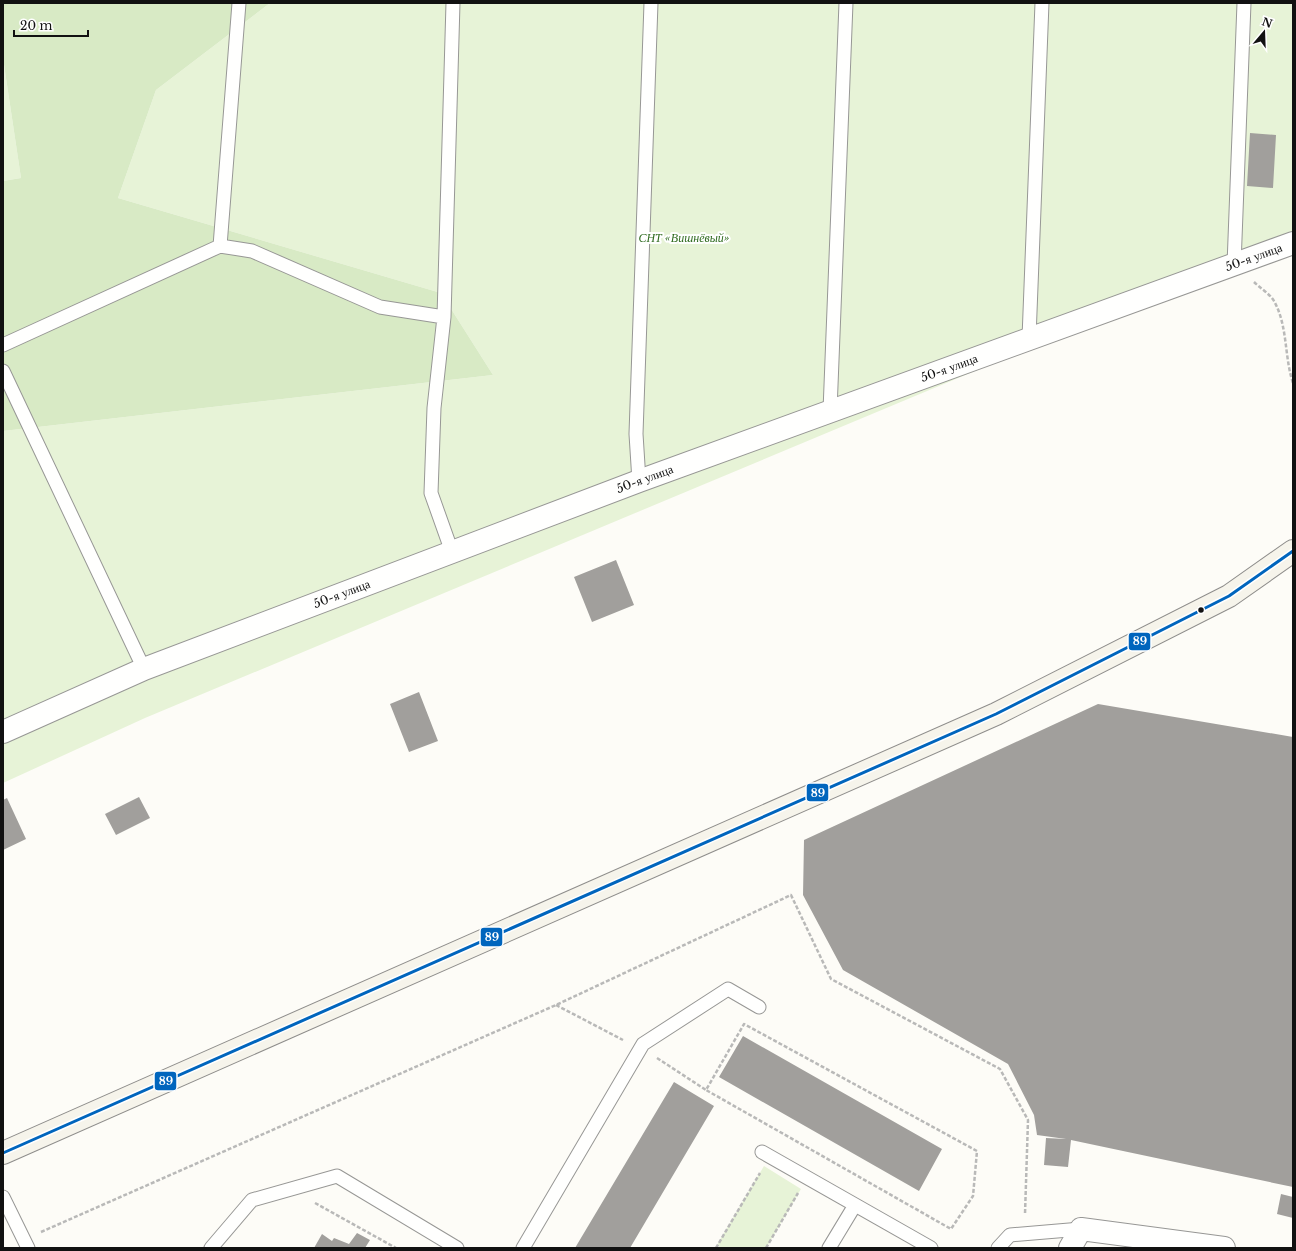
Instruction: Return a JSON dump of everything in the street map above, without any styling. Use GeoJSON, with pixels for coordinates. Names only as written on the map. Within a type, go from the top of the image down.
{"type":"FeatureCollection","features":[{"type":"Feature","properties":{"kind":"street","name":"50-я улица"},"geometry":{"type":"LineString","coordinates":[[3,732],[144,669],[639,481],[1293,243]]}},
{"type":"Feature","properties":{"kind":"street"},"geometry":{"type":"LineString","coordinates":[[3,1153],[996,714],[1229,596],[1293,551]]}},
{"type":"Feature","properties":{"kind":"street"},"geometry":{"type":"LineString","coordinates":[[1070,1248],[1082,1229],[1170,1244],[1224,1248]]}},
{"type":"Feature","properties":{"kind":"lane"},"geometry":{"type":"LineString","coordinates":[[220,246],[239,3]]}},
{"type":"Feature","properties":{"kind":"lane"},"geometry":{"type":"LineString","coordinates":[[452,552],[431,493],[434,408],[444,317],[453,3]]}},
{"type":"Feature","properties":{"kind":"lane"},"geometry":{"type":"LineString","coordinates":[[639,481],[636,434],[651,3]]}},
{"type":"Feature","properties":{"kind":"lane"},"geometry":{"type":"LineString","coordinates":[[830,411],[846,3]]}},
{"type":"Feature","properties":{"kind":"lane"},"geometry":{"type":"LineString","coordinates":[[1029,338],[1042,3]]}},
{"type":"Feature","properties":{"kind":"lane"},"geometry":{"type":"LineString","coordinates":[[1234,265],[1244,3]]}},
{"type":"Feature","properties":{"kind":"lane"},"geometry":{"type":"LineString","coordinates":[[3,345],[220,246],[252,251],[380,307],[444,317]]}},
{"type":"Feature","properties":{"kind":"lane"},"geometry":{"type":"LineString","coordinates":[[3,371],[144,669]]}},
{"type":"Feature","properties":{"kind":"lane"},"geometry":{"type":"LineString","coordinates":[[523,1248],[643,1044],[728,989],[759,1007]]}},
{"type":"Feature","properties":{"kind":"lane"},"geometry":{"type":"LineString","coordinates":[[762,1152],[931,1248]]}},
{"type":"Feature","properties":{"kind":"lane"},"geometry":{"type":"LineString","coordinates":[[211,1248],[252,1200],[337,1176],[457,1248]]}},
{"type":"Feature","properties":{"kind":"lane"},"geometry":{"type":"LineString","coordinates":[[3,1197],[26,1244]]}},
{"type":"Feature","properties":{"kind":"lane"},"geometry":{"type":"LineString","coordinates":[[830,1248],[855,1205]]}},
{"type":"Feature","properties":{"kind":"lane"},"geometry":{"type":"LineString","coordinates":[[998,1248],[1010,1235],[1082,1229]]}},
{"type":"Feature","properties":{"kind":"path"},"geometry":{"type":"LineString","coordinates":[[1234,265],[1274,300],[1284,328],[1287,366],[1293,382]]}},
{"type":"Feature","properties":{"kind":"path"},"geometry":{"type":"LineString","coordinates":[[26,1244],[556,1005],[791,895],[830,979],[1000,1069],[1028,1120],[1027,1188],[1024,1233]]}},
{"type":"Feature","properties":{"kind":"path"},"geometry":{"type":"LineString","coordinates":[[556,1005],[640,1049],[706,1090],[951,1229],[973,1196],[976,1151],[744,1024],[706,1090]]}},
{"type":"Feature","properties":{"kind":"path"},"geometry":{"type":"LineString","coordinates":[[715,1247],[762,1170]]}},
{"type":"Feature","properties":{"kind":"path"},"geometry":{"type":"LineString","coordinates":[[766,1248],[798,1192],[792,1188]]}},
{"type":"Feature","properties":{"kind":"path"},"geometry":{"type":"LineString","coordinates":[[314,1202],[396,1248]]}},
{"type":"Feature","properties":{"kind":"green space"},"geometry":{"type":"Polygon","coordinates":[[[3,3],[270,3],[156,90],[118,198],[441,293],[493,375],[3,431],[3,181],[21,178],[3,58],[3,3]]]}},
{"type":"Feature","properties":{"kind":"green space","name":"СНТ «Вишнёвый»"},"geometry":{"type":"Polygon","coordinates":[[[270,3],[1293,3],[1293,238],[145,718],[3,783],[3,431],[493,375],[441,293],[118,198],[156,90],[270,3]]]}},
{"type":"Feature","properties":{"kind":"green space"},"geometry":{"type":"Polygon","coordinates":[[[3,58],[21,178],[3,181],[3,58]]]}},
{"type":"Feature","properties":{"kind":"green space"},"geometry":{"type":"Polygon","coordinates":[[[764,1166],[801,1189],[766,1248],[721,1248],[717,1245],[764,1166]]]}},
{"type":"Feature","properties":{"kind":"building"},"geometry":{"type":"Polygon","coordinates":[[[1250,133],[1276,135],[1273,188],[1247,186],[1250,133]]]}},
{"type":"Feature","properties":{"kind":"building"},"geometry":{"type":"Polygon","coordinates":[[[616,560],[634,605],[592,622],[574,577],[616,560]]]}},
{"type":"Feature","properties":{"kind":"building"},"geometry":{"type":"Polygon","coordinates":[[[419,692],[438,741],[409,752],[390,704],[419,692]]]}},
{"type":"Feature","properties":{"kind":"building"},"geometry":{"type":"Polygon","coordinates":[[[1098,704],[1293,737],[1293,1187],[1071,1140],[1068,1167],[1044,1165],[1046,1138],[1066,1139],[1037,1135],[1034,1115],[1008,1064],[843,970],[803,895],[804,840],[1098,704]]]}},
{"type":"Feature","properties":{"kind":"building"},"geometry":{"type":"Polygon","coordinates":[[[139,797],[150,818],[116,835],[105,814],[139,797]]]}},
{"type":"Feature","properties":{"kind":"building"},"geometry":{"type":"Polygon","coordinates":[[[7,798],[26,839],[3,850],[3,800],[7,798]]]}},
{"type":"Feature","properties":{"kind":"building"},"geometry":{"type":"Polygon","coordinates":[[[743,1036],[942,1149],[919,1191],[719,1077],[743,1036]]]}},
{"type":"Feature","properties":{"kind":"building"},"geometry":{"type":"Polygon","coordinates":[[[674,1082],[714,1106],[630,1248],[575,1248],[674,1082]]]}},
{"type":"Feature","properties":{"kind":"building"},"geometry":{"type":"Polygon","coordinates":[[[1281,1194],[1293,1197],[1293,1218],[1277,1214],[1281,1194]]]}},
{"type":"Feature","properties":{"kind":"building"},"geometry":{"type":"Polygon","coordinates":[[[357,1233],[370,1240],[365,1248],[314,1248],[322,1234],[332,1241],[334,1238],[349,1244],[357,1233]]]}},
{"type":"Feature","properties":{"kind":"transit line","name":"89"},"geometry":{"type":"LineString","coordinates":[[3,1153],[996,714],[1229,596],[1293,551]]}}]}
